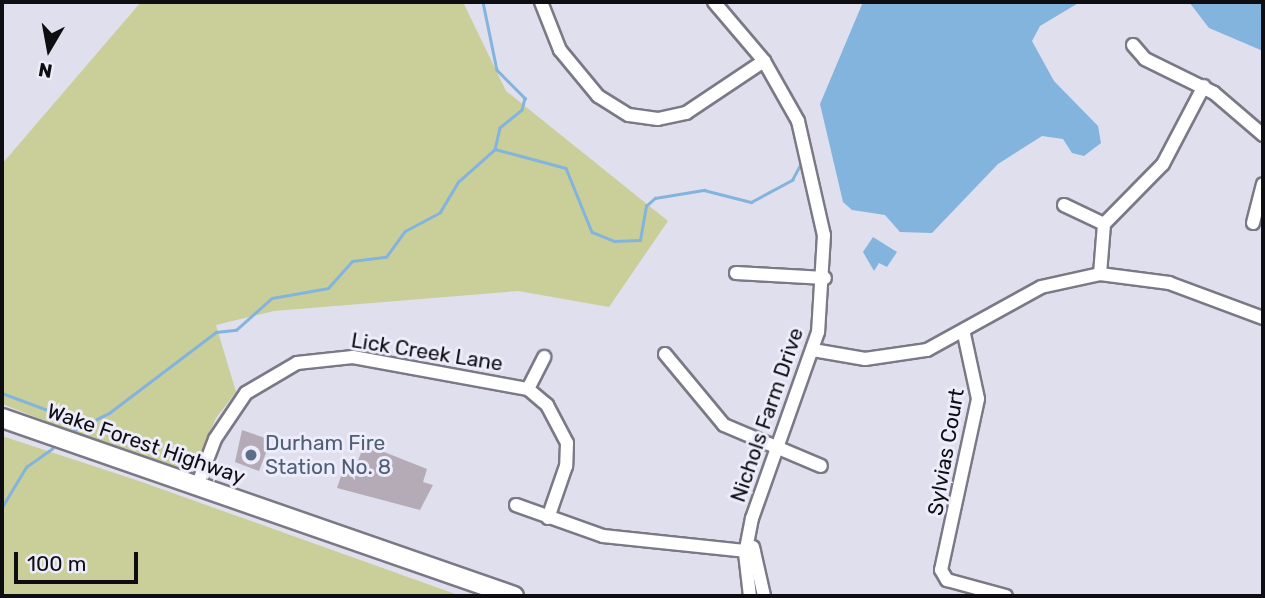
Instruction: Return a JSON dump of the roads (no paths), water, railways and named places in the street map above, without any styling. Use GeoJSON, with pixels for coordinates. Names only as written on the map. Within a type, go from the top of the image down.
{"type":"FeatureCollection","features":[{"type":"Feature","properties":{"kind":"highway","name":"Wake Forest Highway"},"geometry":{"type":"LineString","coordinates":[[2,418],[514,596]]}},
{"type":"Feature","properties":{"kind":"street"},"geometry":{"type":"LineString","coordinates":[[541,2],[555,42],[592,89],[638,117],[686,113],[764,61]]}},
{"type":"Feature","properties":{"kind":"street","name":"Nichols Farm Drive"},"geometry":{"type":"LineString","coordinates":[[714,2],[764,61],[798,121],[812,164],[823,220],[825,278],[813,350],[776,451],[750,537],[750,596]]}},
{"type":"Feature","properties":{"kind":"street"},"geometry":{"type":"LineString","coordinates":[[1133,45],[1145,59],[1204,86],[1263,135]]}},
{"type":"Feature","properties":{"kind":"street"},"geometry":{"type":"LineString","coordinates":[[1100,274],[1104,224],[1163,164],[1204,86]]}},
{"type":"Feature","properties":{"kind":"street"},"geometry":{"type":"LineString","coordinates":[[1253,223],[1263,184]]}},
{"type":"Feature","properties":{"kind":"street"},"geometry":{"type":"LineString","coordinates":[[1064,205],[1104,224]]}},
{"type":"Feature","properties":{"kind":"street"},"geometry":{"type":"LineString","coordinates":[[736,273],[825,278]]}},
{"type":"Feature","properties":{"kind":"street"},"geometry":{"type":"LineString","coordinates":[[813,350],[848,358],[898,357],[964,334],[1041,287],[1100,274],[1169,283],[1263,318]]}},
{"type":"Feature","properties":{"kind":"street","name":"Sylvias Court"},"geometry":{"type":"LineString","coordinates":[[944,578],[978,399],[964,334]]}},
{"type":"Feature","properties":{"kind":"street"},"geometry":{"type":"LineString","coordinates":[[665,354],[713,416],[776,451],[821,466]]}},
{"type":"Feature","properties":{"kind":"street","name":"Lick Creek Lane"},"geometry":{"type":"LineString","coordinates":[[197,486],[231,411],[246,393],[298,363],[353,357],[528,389],[547,405],[567,443],[566,466],[548,518]]}},
{"type":"Feature","properties":{"kind":"street"},"geometry":{"type":"LineString","coordinates":[[528,389],[544,357]]}},
{"type":"Feature","properties":{"kind":"street"},"geometry":{"type":"LineString","coordinates":[[516,505],[603,536],[750,553]]}},
{"type":"Feature","properties":{"kind":"street","name":"Nichols Farm Drive"},"geometry":{"type":"LineString","coordinates":[[750,553],[764,596]]}},
{"type":"Feature","properties":{"kind":"street"},"geometry":{"type":"LineString","coordinates":[[934,589],[944,578],[1006,596]]}},
{"type":"Feature","properties":{"kind":"water"},"geometry":{"type":"Polygon","coordinates":[[[863,2],[1080,2],[1040,26],[1032,41],[1054,81],[1098,126],[1101,143],[1084,156],[1072,153],[1063,139],[1042,136],[998,164],[932,233],[900,232],[885,215],[852,210],[843,202],[820,104],[863,2]]]}},
{"type":"Feature","properties":{"kind":"water"},"geometry":{"type":"Polygon","coordinates":[[[1189,2],[1263,2],[1263,51],[1209,28],[1189,2]]]}},
{"type":"Feature","properties":{"kind":"water"},"geometry":{"type":"Polygon","coordinates":[[[873,237],[897,252],[887,267],[879,263],[874,271],[863,252],[873,237]]]}},
{"type":"Feature","properties":{"kind":"waterway"},"geometry":{"type":"LineString","coordinates":[[483,2],[497,70],[525,98],[522,110],[500,128],[495,149]]}},
{"type":"Feature","properties":{"kind":"waterway"},"geometry":{"type":"LineString","coordinates":[[73,431],[109,413],[216,332],[236,330],[272,298],[328,288],[352,261],[386,257],[405,231],[440,212],[458,182],[495,149],[566,168],[592,232],[614,241],[640,240],[646,206],[655,198],[704,190],[751,202],[792,180],[799,167]]}},
{"type":"Feature","properties":{"kind":"waterway"},"geometry":{"type":"LineString","coordinates":[[2,393],[80,422]]}},
{"type":"Feature","properties":{"kind":"waterway"},"geometry":{"type":"LineString","coordinates":[[2,507],[26,467],[52,449]]}},
{"type":"Feature","properties":{"kind":"place","name":"Durham Fire Station No. 8"},"geometry":{"type":"Point","coordinates":[251,455]}}]}
